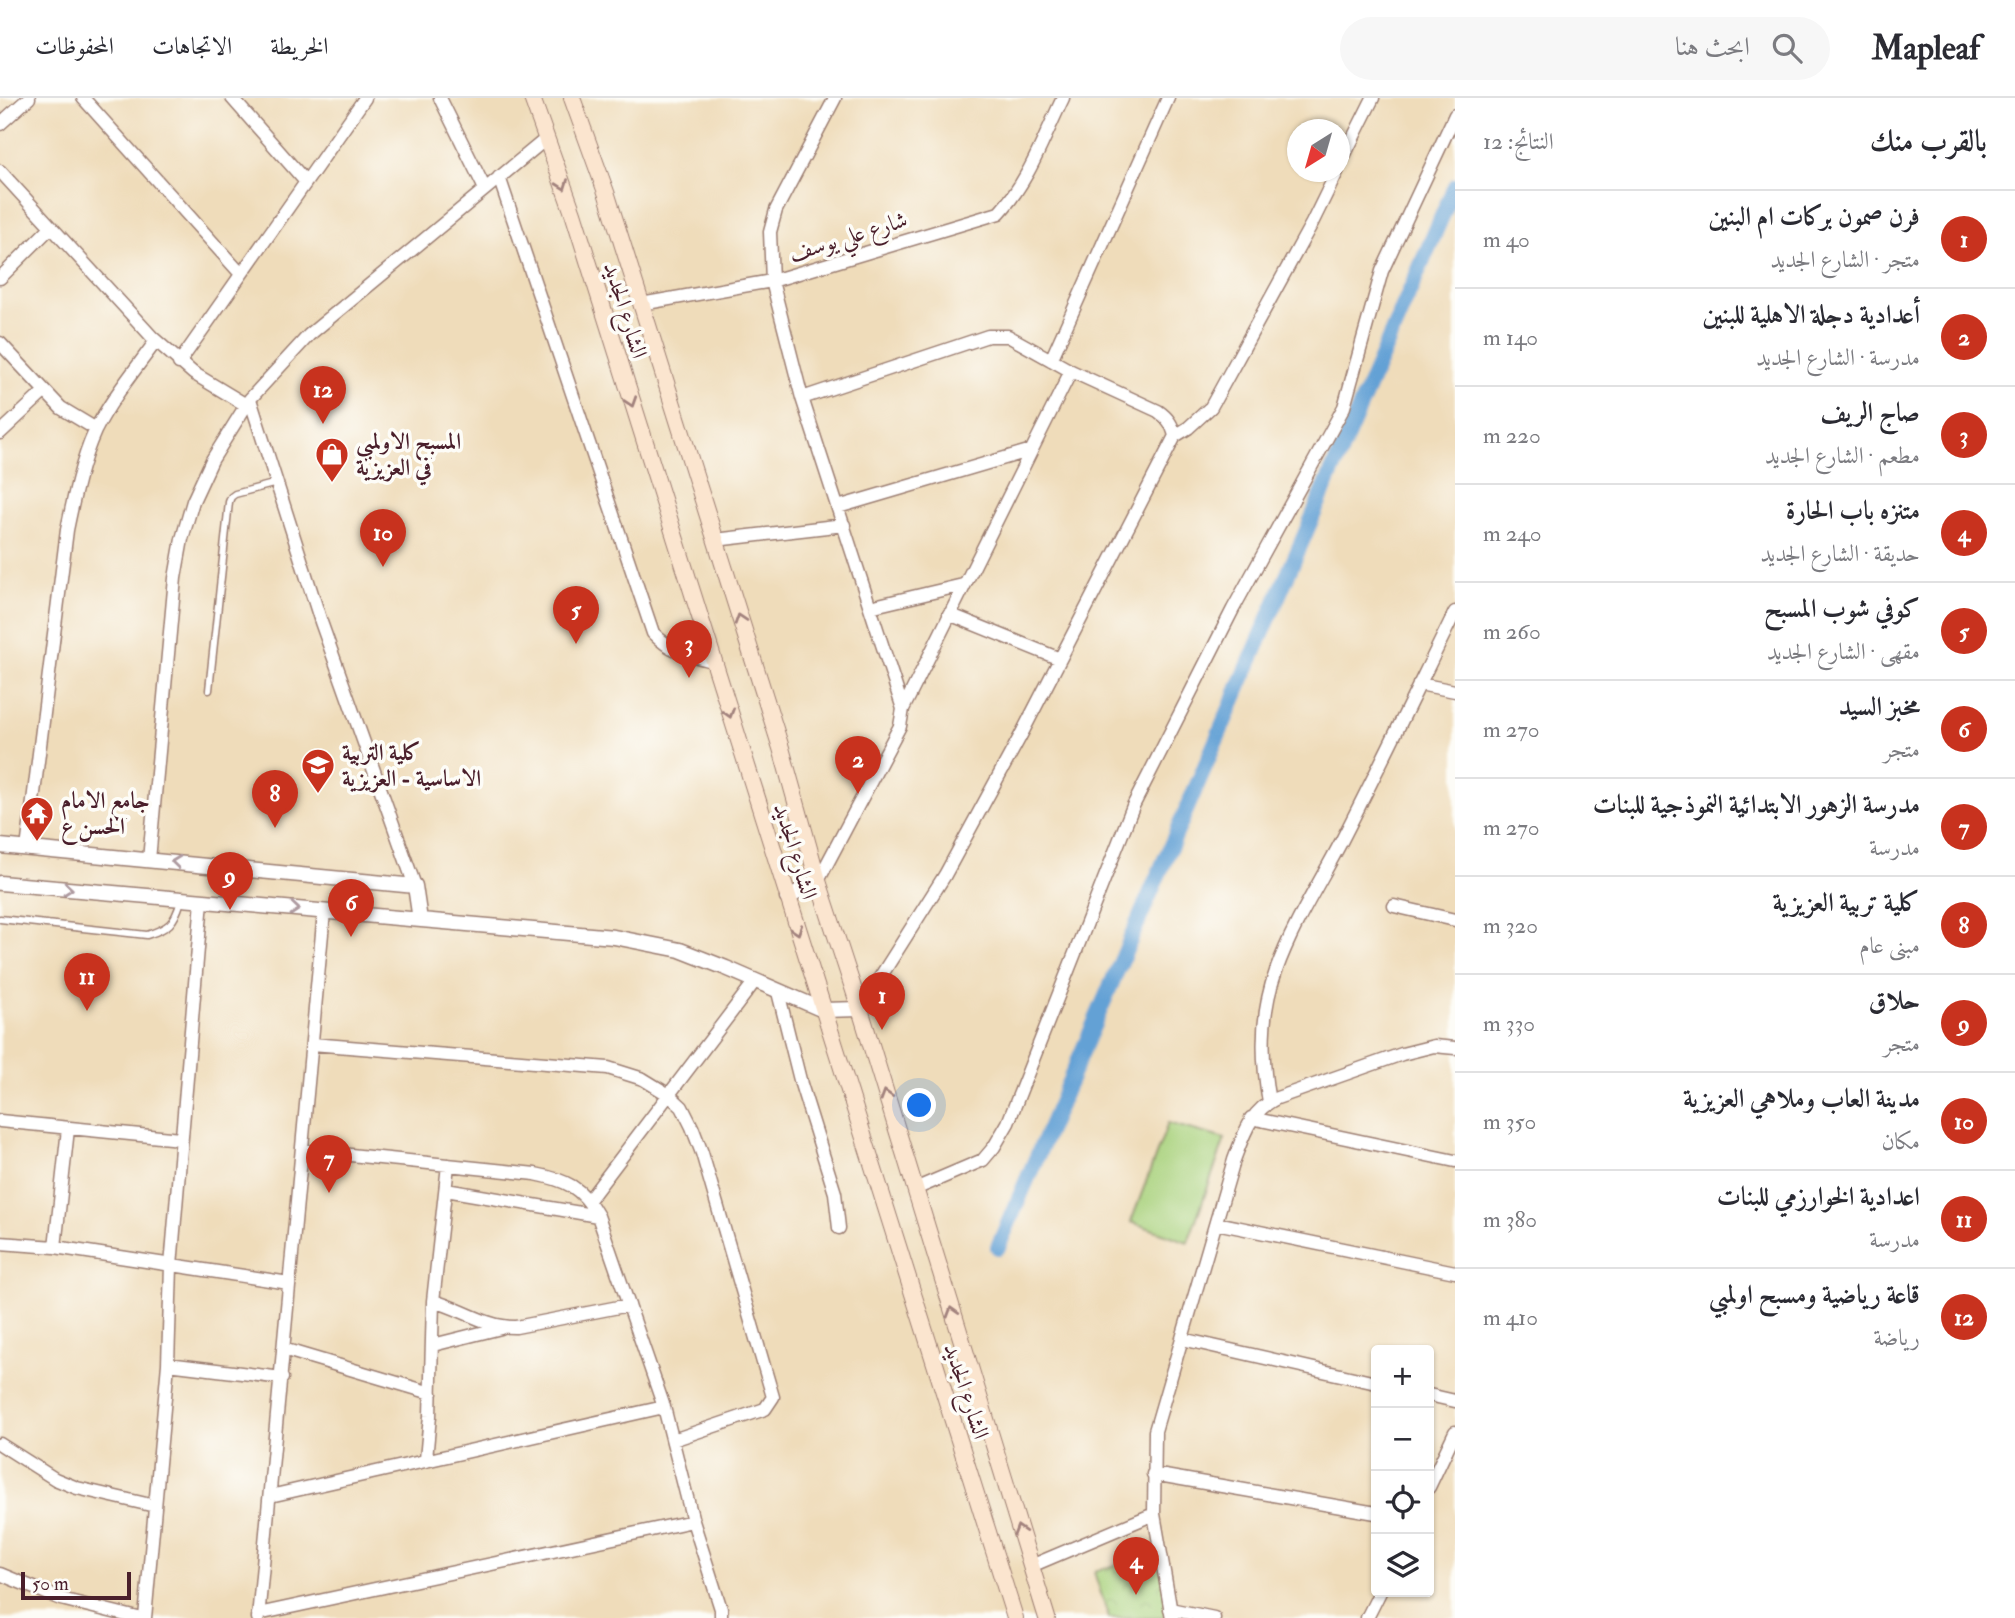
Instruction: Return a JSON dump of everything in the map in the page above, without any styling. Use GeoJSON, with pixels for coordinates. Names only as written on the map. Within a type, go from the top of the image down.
{"type":"FeatureCollection","features":[{"type":"Feature","properties":{"kind":"main road","name":"الشارع الجديد"},"geometry":{"type":"LineString","coordinates":[[532,98],[573,213],[1015,1618]]}},
{"type":"Feature","properties":{"kind":"main road","name":"الشارع الجديد"},"geometry":{"type":"LineString","coordinates":[[572,98],[607,195],[781,748],[818,881],[860,1009],[1047,1618]]}},
{"type":"Feature","properties":{"kind":"street"},"geometry":{"type":"LineString","coordinates":[[83,98],[241,274]]}},
{"type":"Feature","properties":{"kind":"street"},"geometry":{"type":"LineString","coordinates":[[232,98],[306,181]]}},
{"type":"Feature","properties":{"kind":"street"},"geometry":{"type":"LineString","coordinates":[[179,363],[365,98]]}},
{"type":"Feature","properties":{"kind":"street"},"geometry":{"type":"LineString","coordinates":[[440,98],[485,189]]}},
{"type":"Feature","properties":{"kind":"street","name":"شارع علي يوسف"},"geometry":{"type":"LineString","coordinates":[[835,98],[776,210],[770,232],[772,281],[999,213],[1025,178],[1063,98]]}},
{"type":"Feature","properties":{"kind":"street"},"geometry":{"type":"LineString","coordinates":[[1051,360],[1168,98]]}},
{"type":"Feature","properties":{"kind":"street"},"geometry":{"type":"LineString","coordinates":[[1350,144],[1373,98]]}},
{"type":"Feature","properties":{"kind":"street"},"geometry":{"type":"LineString","coordinates":[[0,124],[25,100]]}},
{"type":"Feature","properties":{"kind":"street"},"geometry":{"type":"LineString","coordinates":[[915,1189],[983,1160],[1008,1123],[1133,806],[1233,609],[1344,407],[1382,271],[1455,115]]}},
{"type":"Feature","properties":{"kind":"street"},"geometry":{"type":"LineString","coordinates":[[149,860],[175,578],[193,501],[212,460],[248,402],[309,335],[547,138]]}},
{"type":"Feature","properties":{"kind":"street"},"geometry":{"type":"LineString","coordinates":[[0,171],[179,363],[248,402],[321,622],[415,886],[420,920]]}},
{"type":"Feature","properties":{"kind":"street"},"geometry":{"type":"LineString","coordinates":[[499,177],[653,633],[664,645],[678,653],[713,661]]}},
{"type":"Feature","properties":{"kind":"street"},"geometry":{"type":"LineString","coordinates":[[0,883],[614,937],[680,950],[823,1010],[860,1009],[945,875],[1175,436],[1211,407],[1332,182]]}},
{"type":"Feature","properties":{"kind":"street"},"geometry":{"type":"LineString","coordinates":[[0,278],[51,227]]}},
{"type":"Feature","properties":{"kind":"street"},"geometry":{"type":"LineString","coordinates":[[641,304],[772,281],[802,398],[903,709]]}},
{"type":"Feature","properties":{"kind":"street"},"geometry":{"type":"LineString","coordinates":[[802,398],[988,336],[1008,336],[1071,371],[1158,411],[1169,420],[1175,436]]}},
{"type":"Feature","properties":{"kind":"street"},"geometry":{"type":"LineString","coordinates":[[27,849],[67,530],[85,456],[96,429],[156,341]]}},
{"type":"Feature","properties":{"kind":"street"},"geometry":{"type":"LineString","coordinates":[[0,343],[61,408],[96,429]]}},
{"type":"Feature","properties":{"kind":"street"},"geometry":{"type":"LineString","coordinates":[[787,898],[818,881],[901,726],[903,709],[1071,371]]}},
{"type":"Feature","properties":{"kind":"street"},"geometry":{"type":"LineString","coordinates":[[0,433],[44,392]]}},
{"type":"Feature","properties":{"kind":"street"},"geometry":{"type":"LineString","coordinates":[[838,507],[1032,450]]}},
{"type":"Feature","properties":{"kind":"street"},"geometry":{"type":"LineString","coordinates":[[715,540],[844,525]]}},
{"type":"Feature","properties":{"kind":"street"},"geometry":{"type":"LineString","coordinates":[[870,607],[963,585]]}},
{"type":"Feature","properties":{"kind":"street"},"geometry":{"type":"LineString","coordinates":[[1269,1102],[1262,1048],[1263,1028],[1275,971],[1455,612]]}},
{"type":"Feature","properties":{"kind":"street"},"geometry":{"type":"LineString","coordinates":[[949,614],[1060,659]]}},
{"type":"Feature","properties":{"kind":"street"},"geometry":{"type":"LineString","coordinates":[[1419,684],[1455,691]]}},
{"type":"Feature","properties":{"kind":"street"},"geometry":{"type":"LineString","coordinates":[[0,846],[415,886]]}},
{"type":"Feature","properties":{"kind":"street"},"geometry":{"type":"LineString","coordinates":[[145,1618],[168,1364],[171,1266],[180,1139],[202,901]]}},
{"type":"Feature","properties":{"kind":"street"},"geometry":{"type":"LineString","coordinates":[[1394,906],[1455,920]]}},
{"type":"Feature","properties":{"kind":"street"},"geometry":{"type":"LineString","coordinates":[[324,912],[258,1616],[693,1521]]}},
{"type":"Feature","properties":{"kind":"street"},"geometry":{"type":"LineString","coordinates":[[589,1200],[755,981]]}},
{"type":"Feature","properties":{"kind":"street"},"geometry":{"type":"LineString","coordinates":[[778,992],[801,1083],[835,1194],[839,1228]]}},
{"type":"Feature","properties":{"kind":"street"},"geometry":{"type":"LineString","coordinates":[[312,1044],[608,1068],[643,1079],[669,1095],[682,1107],[702,1153],[773,1397],[765,1409],[673,1440]]}},
{"type":"Feature","properties":{"kind":"street"},"geometry":{"type":"LineString","coordinates":[[1214,1618],[1171,1614],[1154,1514],[1156,1431],[1234,1160],[1251,1118],[1269,1102],[1402,1054],[1434,1046],[1455,1048]]}},
{"type":"Feature","properties":{"kind":"street"},"geometry":{"type":"LineString","coordinates":[[1251,1118],[1455,1161]]}},
{"type":"Feature","properties":{"kind":"street"},"geometry":{"type":"LineString","coordinates":[[0,1121],[180,1139]]}},
{"type":"Feature","properties":{"kind":"street"},"geometry":{"type":"LineString","coordinates":[[55,1247],[68,1129]]}},
{"type":"Feature","properties":{"kind":"street"},"geometry":{"type":"LineString","coordinates":[[302,1150],[557,1179],[571,1185],[589,1200],[598,1216],[664,1407],[693,1521],[721,1609],[721,1618]]}},
{"type":"Feature","properties":{"kind":"street"},"geometry":{"type":"LineString","coordinates":[[426,1459],[433,1301],[448,1165]]}},
{"type":"Feature","properties":{"kind":"street"},"geometry":{"type":"LineString","coordinates":[[446,1190],[598,1216]]}},
{"type":"Feature","properties":{"kind":"street"},"geometry":{"type":"LineString","coordinates":[[1216,1223],[1455,1272]]}},
{"type":"Feature","properties":{"kind":"street"},"geometry":{"type":"LineString","coordinates":[[0,1243],[55,1247],[289,1283]]}},
{"type":"Feature","properties":{"kind":"street"},"geometry":{"type":"LineString","coordinates":[[433,1301],[450,1305],[501,1328]]}},
{"type":"Feature","properties":{"kind":"street"},"geometry":{"type":"LineString","coordinates":[[433,1345],[501,1328],[629,1305]]}},
{"type":"Feature","properties":{"kind":"street"},"geometry":{"type":"LineString","coordinates":[[1182,1339],[1371,1382]]}},
{"type":"Feature","properties":{"kind":"street"},"geometry":{"type":"LineString","coordinates":[[283,1349],[431,1393]]}},
{"type":"Feature","properties":{"kind":"street"},"geometry":{"type":"LineString","coordinates":[[168,1364],[282,1378]]}},
{"type":"Feature","properties":{"kind":"street"},"geometry":{"type":"LineString","coordinates":[[1434,1396],[1455,1401]]}},
{"type":"Feature","properties":{"kind":"street"},"geometry":{"type":"LineString","coordinates":[[270,1496],[664,1407]]}},
{"type":"Feature","properties":{"kind":"street"},"geometry":{"type":"LineString","coordinates":[[1434,1477],[1455,1432]]}},
{"type":"Feature","properties":{"kind":"street"},"geometry":{"type":"LineString","coordinates":[[0,1444],[55,1479],[77,1488],[155,1506]]}},
{"type":"Feature","properties":{"kind":"street"},"geometry":{"type":"LineString","coordinates":[[1153,1474],[1371,1512]]}},
{"type":"Feature","properties":{"kind":"street"},"geometry":{"type":"LineString","coordinates":[[1031,1566],[1154,1514]]}},
{"type":"Feature","properties":{"kind":"street"},"geometry":{"type":"LineString","coordinates":[[0,1574],[61,1599],[138,1618]]}},
{"type":"Feature","properties":{"kind":"street"},"geometry":{"type":"LineString","coordinates":[[1367,1618],[1378,1597]]}},
{"type":"Feature","properties":{"kind":"lane"},"geometry":{"type":"LineString","coordinates":[[209,690],[229,502],[235,494],[277,483]]}},
{"type":"Feature","properties":{"kind":"lane"},"geometry":{"type":"LineString","coordinates":[[0,919],[146,935],[165,929],[176,917],[182,899]]}},
{"type":"Feature","properties":{"kind":"green space"},"geometry":{"type":"Polygon","coordinates":[[[1168,1123],[1225,1139],[1188,1242],[1131,1222],[1168,1123]]]}},
{"type":"Feature","properties":{"kind":"green space"},"geometry":{"type":"Polygon","coordinates":[[[1160,1550],[1176,1618],[1109,1618],[1094,1572],[1160,1550]]]}},
{"type":"Feature","properties":{"kind":"waterway"},"geometry":{"type":"LineString","coordinates":[[998,1247],[1455,186]]}},
{"type":"Feature","properties":{"kind":"place","name":"قاعة رياضية ومسبح اولمبي"},"geometry":{"type":"Point","coordinates":[323,424]}},
{"type":"Feature","properties":{"kind":"place","name":"المسبح الاولمبي في العزيزية"},"geometry":{"type":"Point","coordinates":[332,484]}},
{"type":"Feature","properties":{"kind":"place","name":"مدينة العاب وملاهي العزيزية"},"geometry":{"type":"Point","coordinates":[383,567]}},
{"type":"Feature","properties":{"kind":"place","name":"كوفي شوب المسبح"},"geometry":{"type":"Point","coordinates":[576,644]}},
{"type":"Feature","properties":{"kind":"place","name":"صاج الريف"},"geometry":{"type":"Point","coordinates":[689,678]}},
{"type":"Feature","properties":{"kind":"place","name":"أعدادية دجلة الاهلية للبنين"},"geometry":{"type":"Point","coordinates":[858,794]}},
{"type":"Feature","properties":{"kind":"place","name":"كلية التربية الاساسية - العزيزية"},"geometry":{"type":"Point","coordinates":[318,795]}},
{"type":"Feature","properties":{"kind":"place","name":"كلية تربية العزيزية"},"geometry":{"type":"Point","coordinates":[275,828]}},
{"type":"Feature","properties":{"kind":"place","name":"جامع الامام الحسن ع"},"geometry":{"type":"Point","coordinates":[37,843]}},
{"type":"Feature","properties":{"kind":"place","name":"حلاق"},"geometry":{"type":"Point","coordinates":[230,910]}},
{"type":"Feature","properties":{"kind":"place","name":"مخبز السيد"},"geometry":{"type":"Point","coordinates":[351,937]}},
{"type":"Feature","properties":{"kind":"place","name":"اعدادية الخوارزمي للبنات"},"geometry":{"type":"Point","coordinates":[87,1011]}},
{"type":"Feature","properties":{"kind":"place","name":"فرن صمون بركات ام البنين"},"geometry":{"type":"Point","coordinates":[882,1030]}},
{"type":"Feature","properties":{"kind":"place","name":"مدرسة الزهور الابتدائية النموذجية للبنات"},"geometry":{"type":"Point","coordinates":[329,1193]}},
{"type":"Feature","properties":{"kind":"place","name":"متنزه باب الحارة"},"geometry":{"type":"Point","coordinates":[1136,1595]}}]}
